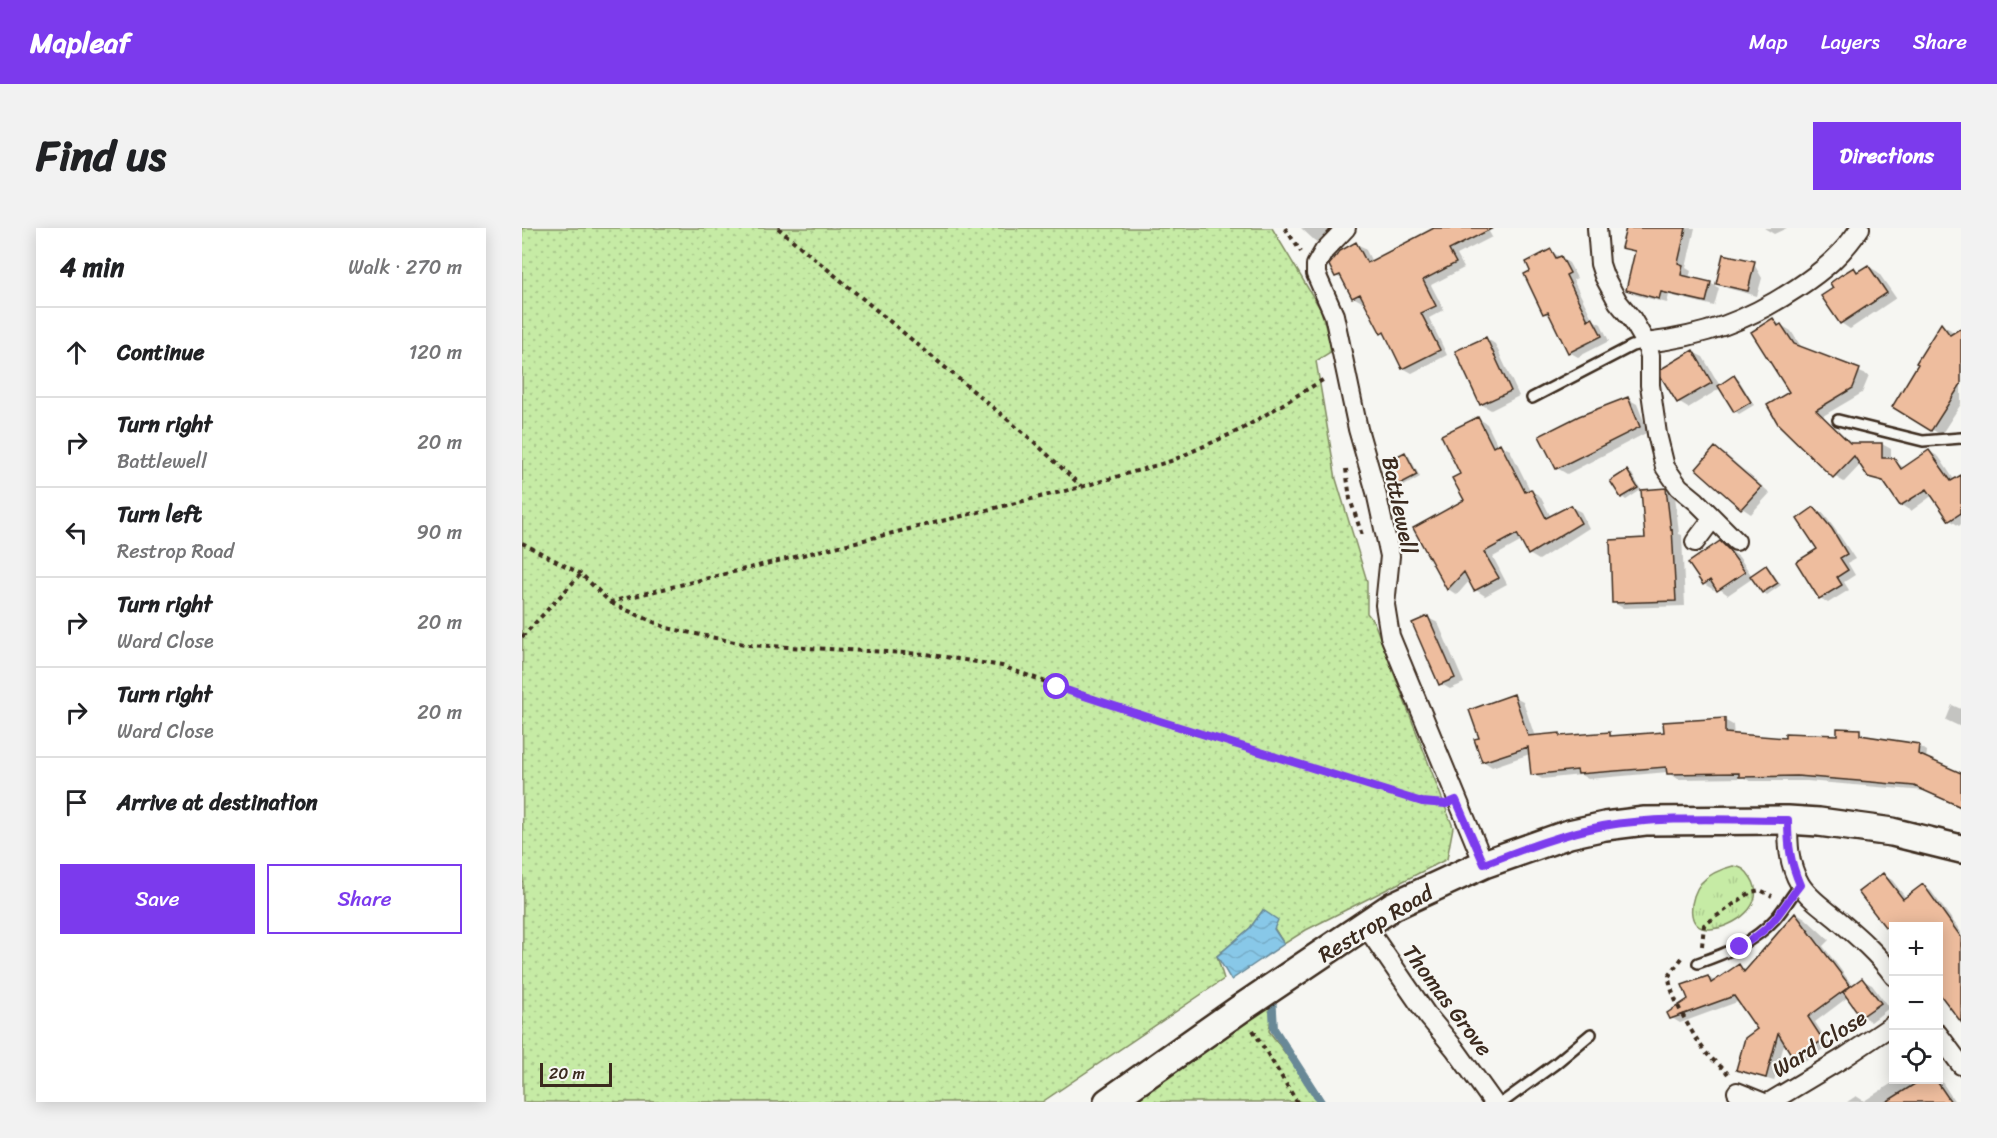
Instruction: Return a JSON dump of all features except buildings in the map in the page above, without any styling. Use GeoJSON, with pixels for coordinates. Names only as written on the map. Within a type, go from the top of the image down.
{"type":"FeatureCollection","features":[{"type":"Feature","properties":{"kind":"street"},"geometry":{"type":"LineString","coordinates":[[1316,265],[1324,251],[1346,228]]}},
{"type":"Feature","properties":{"kind":"street"},"geometry":{"type":"LineString","coordinates":[[1597,228],[1600,264],[1604,276],[1618,302],[1632,319],[1646,343],[1650,356],[1650,385],[1657,434],[1665,467],[1679,487],[1736,542]]}},
{"type":"Feature","properties":{"kind":"street"},"geometry":{"type":"LineString","coordinates":[[1646,343],[1711,330],[1749,317],[1764,309],[1818,274],[1840,256],[1860,228]]}},
{"type":"Feature","properties":{"kind":"street","name":"Battlewell"},"geometry":{"type":"LineString","coordinates":[[1316,265],[1320,285],[1334,315],[1358,429],[1376,492],[1390,556],[1385,604],[1390,636],[1484,864]]}},
{"type":"Feature","properties":{"kind":"street"},"geometry":{"type":"LineString","coordinates":[[1695,542],[1713,518]]}},
{"type":"Feature","properties":{"kind":"street"},"geometry":{"type":"LineString","coordinates":[[1788,820],[1788,849],[1791,864],[1800,885],[1809,896],[1866,945],[1889,971]]}},
{"type":"Feature","properties":{"kind":"street","name":"Restrop Road"},"geometry":{"type":"LineString","coordinates":[[1108,1102],[1240,1009],[1393,906],[1484,864],[1569,834],[1605,826],[1645,821],[1788,820],[1883,831],[1961,849]]}},
{"type":"Feature","properties":{"kind":"street","name":"Thomas Grove"},"geometry":{"type":"LineString","coordinates":[[1365,925],[1427,1015],[1493,1102]]}},
{"type":"Feature","properties":{"kind":"street","name":"Ward Close"},"geometry":{"type":"LineString","coordinates":[[1770,1102],[1845,1057],[1889,1027]]}},
{"type":"Feature","properties":{"kind":"street"},"geometry":{"type":"LineString","coordinates":[[1943,1041],[1961,1065]]}},
{"type":"Feature","properties":{"kind":"street","name":"Ward Close"},"geometry":{"type":"LineString","coordinates":[[1737,1092],[1762,1102]]}},
{"type":"Feature","properties":{"kind":"lane"},"geometry":{"type":"LineString","coordinates":[[1532,398],[1632,346],[1646,343]]}},
{"type":"Feature","properties":{"kind":"lane"},"geometry":{"type":"LineString","coordinates":[[1838,420],[1923,441],[1961,438]]}},
{"type":"Feature","properties":{"kind":"lane"},"geometry":{"type":"LineString","coordinates":[[1698,963],[1722,955],[1754,938],[1777,916],[1800,885]]}},
{"type":"Feature","properties":{"kind":"lane"},"geometry":{"type":"LineString","coordinates":[[1503,1102],[1591,1034]]}},
{"type":"Feature","properties":{"kind":"path"},"geometry":{"type":"LineString","coordinates":[[778,228],[1032,440],[1082,487]]}},
{"type":"Feature","properties":{"kind":"path"},"geometry":{"type":"LineString","coordinates":[[1285,228],[1304,257],[1316,265]]}},
{"type":"Feature","properties":{"kind":"path"},"geometry":{"type":"LineString","coordinates":[[610,602],[1082,487],[1171,460],[1242,429],[1345,366]]}},
{"type":"Feature","properties":{"kind":"path"},"geometry":{"type":"LineString","coordinates":[[522,543],[581,574],[610,602],[667,628],[749,645],[926,654],[1002,666],[1160,721],[1422,802],[1446,804],[1456,800]]}},
{"type":"Feature","properties":{"kind":"path"},"geometry":{"type":"LineString","coordinates":[[522,637],[581,574]]}},
{"type":"Feature","properties":{"kind":"path"},"geometry":{"type":"LineString","coordinates":[[1693,950],[1703,946],[1704,926],[1751,892],[1760,890],[1772,896],[1766,905]]}},
{"type":"Feature","properties":{"kind":"path"},"geometry":{"type":"LineString","coordinates":[[1688,953],[1669,976],[1670,986],[1693,1032],[1708,1055],[1727,1072],[1737,1092]]}},
{"type":"Feature","properties":{"kind":"path"},"geometry":{"type":"LineString","coordinates":[[1240,1009],[1297,1102]]}},
{"type":"Feature","properties":{"kind":"green space"},"geometry":{"type":"Polygon","coordinates":[[[522,228],[1272,228],[1321,310],[1332,351],[1316,361],[1336,479],[1367,581],[1367,613],[1374,622],[1453,827],[1447,859],[1306,930],[1284,944],[1263,910],[1250,928],[1217,956],[1224,979],[1042,1102],[523,1102],[522,228]]]}},
{"type":"Feature","properties":{"kind":"green space"},"geometry":{"type":"Polygon","coordinates":[[[1733,866],[1744,869],[1751,878],[1755,888],[1752,905],[1746,913],[1729,924],[1719,928],[1702,928],[1696,924],[1692,911],[1697,889],[1712,874],[1733,866]]]}},
{"type":"Feature","properties":{"kind":"green space"},"geometry":{"type":"Polygon","coordinates":[[[1274,1001],[1269,1031],[1321,1102],[1128,1102],[1274,1001]]]}},
{"type":"Feature","properties":{"kind":"water"},"geometry":{"type":"Polygon","coordinates":[[[1263,910],[1278,920],[1274,929],[1284,944],[1231,980],[1217,956],[1250,928],[1263,910]]]}},
{"type":"Feature","properties":{"kind":"waterway"},"geometry":{"type":"LineString","coordinates":[[1272,994],[1274,1029],[1321,1102]]}},
{"type":"Feature","properties":{"kind":"route"},"geometry":{"type":"LineString","coordinates":[[1057,687],[1422,802],[1446,804],[1456,800],[1484,864],[1569,834],[1605,826],[1645,821],[1788,820],[1788,849],[1791,864],[1800,885],[1767,928],[1740,947]]}}]}
